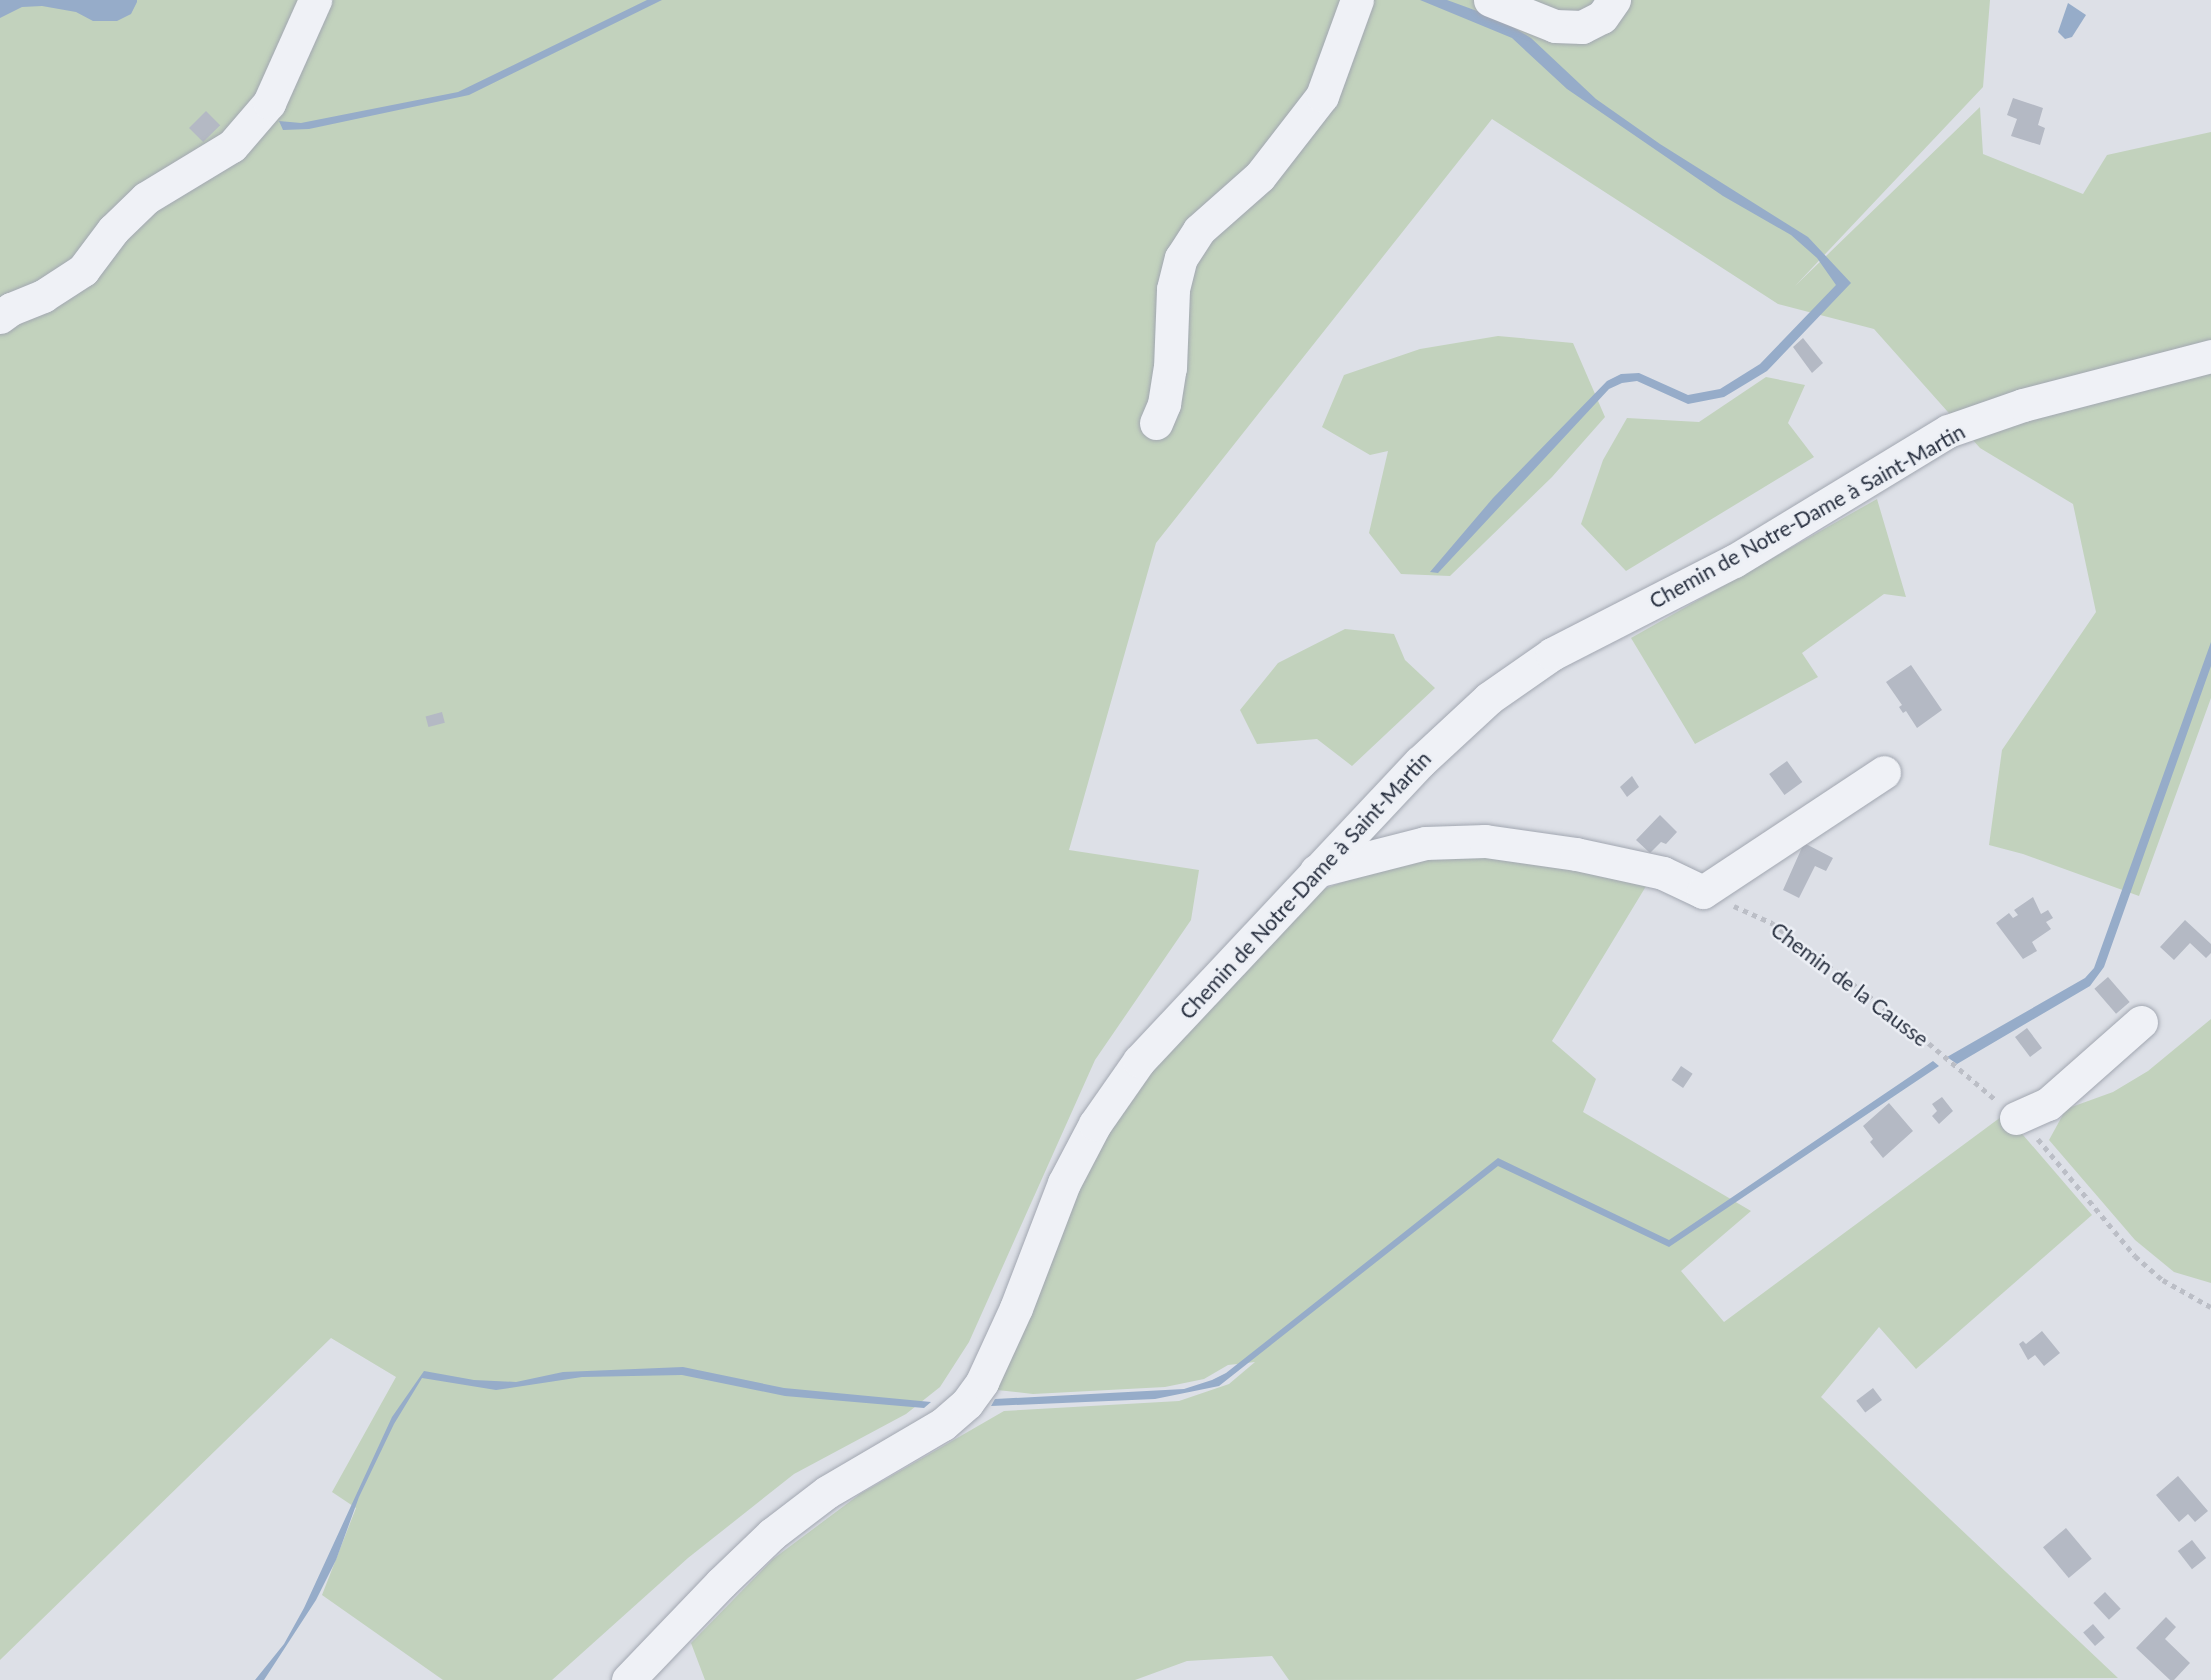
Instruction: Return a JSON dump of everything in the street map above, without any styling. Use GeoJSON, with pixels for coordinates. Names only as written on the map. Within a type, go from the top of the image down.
{"type":"FeatureCollection","features":[{"type":"Feature","properties":{"kind":"street"},"geometry":{"type":"LineString","coordinates":[[0,317],[11,309],[43,296],[83,270],[113,230],[146,198],[232,146],[269,103],[315,0]]}},
{"type":"Feature","properties":{"kind":"street"},"geometry":{"type":"LineString","coordinates":[[1156,423],[1164,404],[1170,368],[1173,289],[1181,258],[1199,230],[1260,176],[1322,96],[1357,0]]}},
{"type":"Feature","properties":{"kind":"street"},"geometry":{"type":"LineString","coordinates":[[1490,0],[1555,26],[1583,27],[1602,17],[1614,0]]}},
{"type":"Feature","properties":{"kind":"street","name":"Chemin de Notre-Dame à Saint-Martin"},"geometry":{"type":"LineString","coordinates":[[628,1680],[772,1534],[827,1492],[943,1424],[967,1403],[982,1382],[1016,1308],[1064,1183],[1096,1124],[1139,1061],[1420,762],[1479,707],[1552,654],[1734,561],[1948,431],[2023,405],[2211,356]]}},
{"type":"Feature","properties":{"kind":"street"},"geometry":{"type":"LineString","coordinates":[[1317,871],[1425,844],[1485,841],[1576,855],[1664,873],[1703,892],[1884,772]]}},
{"type":"Feature","properties":{"kind":"street"},"geometry":{"type":"LineString","coordinates":[[2016,1118],[2048,1104],[2141,1022]]}},
{"type":"Feature","properties":{"kind":"path","name":"Chemin de la Causse"},"geometry":{"type":"LineString","coordinates":[[1703,892],[1772,923],[1906,1024],[2016,1118],[2046,1149],[2135,1256],[2173,1287],[2211,1307]]}},
{"type":"Feature","properties":{"kind":"green space"},"geometry":{"type":"Polygon","coordinates":[[[0,0],[1990,0],[1983,87],[1795,286],[1980,107],[1983,154],[2083,194],[2107,155],[2211,132],[2211,698],[2139,896],[2023,854],[1989,845],[2002,750],[2096,612],[2073,504],[1980,448],[1874,329],[1778,304],[1492,119],[1156,543],[1069,850],[1199,870],[1191,920],[1095,1060],[969,1342],[940,1387],[906,1414],[794,1474],[688,1558],[552,1680],[443,1680],[322,1595],[356,1508],[332,1492],[396,1377],[331,1338],[0,1660],[0,0]]]}},
{"type":"Feature","properties":{"kind":"green space"},"geometry":{"type":"Polygon","coordinates":[[[1498,336],[1573,343],[1605,417],[1552,477],[1450,576],[1401,574],[1369,533],[1388,451],[1370,455],[1322,427],[1344,375],[1420,349],[1498,336]]]}},
{"type":"Feature","properties":{"kind":"green space"},"geometry":{"type":"Polygon","coordinates":[[[1766,377],[1805,385],[1788,423],[1814,457],[1626,571],[1581,524],[1603,460],[1627,418],[1699,422],[1766,377]]]}},
{"type":"Feature","properties":{"kind":"green space"},"geometry":{"type":"Polygon","coordinates":[[[1877,499],[1906,597],[1884,594],[1802,653],[1818,677],[1695,744],[1631,638],[1877,499]]]}},
{"type":"Feature","properties":{"kind":"green space"},"geometry":{"type":"Polygon","coordinates":[[[1345,629],[1394,634],[1405,660],[1435,688],[1352,766],[1317,739],[1257,744],[1240,710],[1278,663],[1345,629]]]}},
{"type":"Feature","properties":{"kind":"green space"},"geometry":{"type":"Polygon","coordinates":[[[1500,850],[1651,878],[1552,1041],[1596,1079],[1583,1112],[1751,1211],[1681,1271],[1724,1322],[2005,1114],[2092,1215],[1916,1369],[1879,1327],[1821,1397],[2118,1678],[1289,1680],[1272,1656],[1187,1661],[1135,1680],[705,1680],[691,1643],[773,1559],[860,1494],[1004,1411],[1179,1401],[1229,1384],[1255,1362],[1228,1365],[1204,1379],[1165,1387],[1033,1394],[997,1390],[1103,1133],[1142,1071],[1318,891],[1423,853],[1500,850]]]}},
{"type":"Feature","properties":{"kind":"green space"},"geometry":{"type":"Polygon","coordinates":[[[2211,1019],[2211,1283],[2174,1272],[2135,1240],[2049,1140],[2066,1109],[2113,1092],[2148,1071],[2211,1019]]]}},
{"type":"Feature","properties":{"kind":"water"},"geometry":{"type":"Polygon","coordinates":[[[0,0],[137,2],[131,14],[117,21],[93,21],[76,12],[42,6],[22,7],[0,18],[0,0]]]}},
{"type":"Feature","properties":{"kind":"water"},"geometry":{"type":"Polygon","coordinates":[[[647,0],[662,0],[469,95],[309,129],[283,130],[279,121],[301,123],[458,92],[647,0]]]}},
{"type":"Feature","properties":{"kind":"water"},"geometry":{"type":"Polygon","coordinates":[[[1420,0],[1447,0],[1499,19],[1531,38],[1596,99],[1660,144],[1808,237],[1851,283],[1767,371],[1724,397],[1688,404],[1637,381],[1622,383],[1609,389],[1438,573],[1430,572],[1493,498],[1607,381],[1621,374],[1639,373],[1688,395],[1720,389],[1760,364],[1836,285],[1817,258],[1791,235],[1723,196],[1567,89],[1512,38],[1420,0]]]}},
{"type":"Feature","properties":{"kind":"water"},"geometry":{"type":"Polygon","coordinates":[[[2068,3],[2086,15],[2072,37],[2065,39],[2058,32],[2068,3]]]}},
{"type":"Feature","properties":{"kind":"water"},"geometry":{"type":"Polygon","coordinates":[[[2211,642],[2211,666],[2104,967],[2090,986],[1957,1064],[1947,1057],[2085,978],[2094,968],[2211,642]]]}},
{"type":"Feature","properties":{"kind":"water"},"geometry":{"type":"Polygon","coordinates":[[[1933,1061],[1939,1066],[1669,1247],[1498,1166],[1219,1386],[1155,1399],[991,1406],[995,1399],[1184,1389],[1212,1380],[1226,1373],[1498,1158],[1669,1240],[1933,1061]]]}},
{"type":"Feature","properties":{"kind":"water"},"geometry":{"type":"Polygon","coordinates":[[[683,1367],[784,1388],[931,1402],[924,1408],[785,1396],[682,1375],[582,1377],[496,1390],[422,1378],[394,1424],[359,1497],[336,1560],[316,1600],[264,1680],[255,1680],[284,1644],[304,1608],[392,1417],[424,1371],[474,1380],[516,1382],[563,1372],[683,1367]]]}},
{"type":"Feature","properties":{"kind":"building"},"geometry":{"type":"Polygon","coordinates":[[[2013,98],[2043,108],[2038,125],[2045,128],[2040,145],[2011,136],[2017,119],[2007,115],[2013,98]]]}},
{"type":"Feature","properties":{"kind":"building"},"geometry":{"type":"Polygon","coordinates":[[[206,111],[220,125],[203,142],[189,128],[206,111]]]}},
{"type":"Feature","properties":{"kind":"building"},"geometry":{"type":"Polygon","coordinates":[[[1803,338],[1823,363],[1812,373],[1793,347],[1803,338]]]}},
{"type":"Feature","properties":{"kind":"building"},"geometry":{"type":"Polygon","coordinates":[[[1911,665],[1942,710],[1917,728],[1906,711],[1903,713],[1899,707],[1902,705],[1886,682],[1911,665]]]}},
{"type":"Feature","properties":{"kind":"building"},"geometry":{"type":"Polygon","coordinates":[[[442,712],[445,723],[428,727],[426,716],[442,712]]]}},
{"type":"Feature","properties":{"kind":"building"},"geometry":{"type":"Polygon","coordinates":[[[1787,761],[1802,782],[1784,795],[1769,774],[1787,761]]]}},
{"type":"Feature","properties":{"kind":"building"},"geometry":{"type":"Polygon","coordinates":[[[1632,776],[1639,787],[1627,797],[1620,787],[1632,776]]]}},
{"type":"Feature","properties":{"kind":"building"},"geometry":{"type":"Polygon","coordinates":[[[1660,815],[1677,832],[1666,844],[1661,842],[1650,853],[1636,840],[1660,815]]]}},
{"type":"Feature","properties":{"kind":"building"},"geometry":{"type":"Polygon","coordinates":[[[1804,843],[1833,858],[1826,871],[1815,866],[1799,898],[1783,890],[1804,843]]]}},
{"type":"Feature","properties":{"kind":"building"},"geometry":{"type":"Polygon","coordinates":[[[2033,897],[2041,914],[2048,910],[2053,918],[2046,922],[2051,929],[2032,942],[2037,951],[2023,959],[1996,923],[2009,913],[2013,918],[2018,915],[2014,910],[2033,897]]]}},
{"type":"Feature","properties":{"kind":"building"},"geometry":{"type":"Polygon","coordinates":[[[2185,920],[2211,944],[2211,953],[2206,958],[2190,943],[2174,960],[2160,947],[2185,920]]]}},
{"type":"Feature","properties":{"kind":"building"},"geometry":{"type":"Polygon","coordinates":[[[2108,977],[2130,1002],[2116,1014],[2094,989],[2108,977]]]}},
{"type":"Feature","properties":{"kind":"building"},"geometry":{"type":"Polygon","coordinates":[[[2027,1028],[2042,1048],[2030,1057],[2015,1037],[2027,1028]]]}},
{"type":"Feature","properties":{"kind":"building"},"geometry":{"type":"Polygon","coordinates":[[[1681,1066],[1693,1074],[1683,1088],[1671,1080],[1681,1066]]]}},
{"type":"Feature","properties":{"kind":"building"},"geometry":{"type":"Polygon","coordinates":[[[1942,1097],[1953,1111],[1939,1124],[1932,1116],[1937,1111],[1932,1104],[1942,1097]]]}},
{"type":"Feature","properties":{"kind":"building"},"geometry":{"type":"Polygon","coordinates":[[[1889,1103],[1913,1131],[1883,1158],[1870,1142],[1873,1139],[1863,1126],[1889,1103]]]}},
{"type":"Feature","properties":{"kind":"building"},"geometry":{"type":"Polygon","coordinates":[[[2042,1331],[2060,1353],[2044,1366],[2035,1355],[2028,1360],[2019,1344],[2023,1341],[2026,1344],[2042,1331]]]}},
{"type":"Feature","properties":{"kind":"building"},"geometry":{"type":"Polygon","coordinates":[[[1873,1388],[1882,1400],[1865,1413],[1856,1401],[1873,1388]]]}},
{"type":"Feature","properties":{"kind":"building"},"geometry":{"type":"Polygon","coordinates":[[[2178,1476],[2208,1511],[2195,1522],[2188,1514],[2179,1522],[2156,1495],[2178,1476]]]}},
{"type":"Feature","properties":{"kind":"building"},"geometry":{"type":"Polygon","coordinates":[[[2066,1528],[2092,1559],[2069,1578],[2043,1547],[2066,1528]]]}},
{"type":"Feature","properties":{"kind":"building"},"geometry":{"type":"Polygon","coordinates":[[[2192,1540],[2206,1558],[2192,1569],[2178,1551],[2192,1540]]]}},
{"type":"Feature","properties":{"kind":"building"},"geometry":{"type":"Polygon","coordinates":[[[2105,1592],[2121,1609],[2109,1620],[2093,1603],[2105,1592]]]}},
{"type":"Feature","properties":{"kind":"building"},"geometry":{"type":"Polygon","coordinates":[[[2166,1617],[2176,1627],[2165,1639],[2190,1663],[2174,1680],[2170,1680],[2136,1648],[2166,1617]]]}},
{"type":"Feature","properties":{"kind":"building"},"geometry":{"type":"Polygon","coordinates":[[[2093,1624],[2105,1638],[2095,1646],[2083,1633],[2093,1624]]]}}]}
